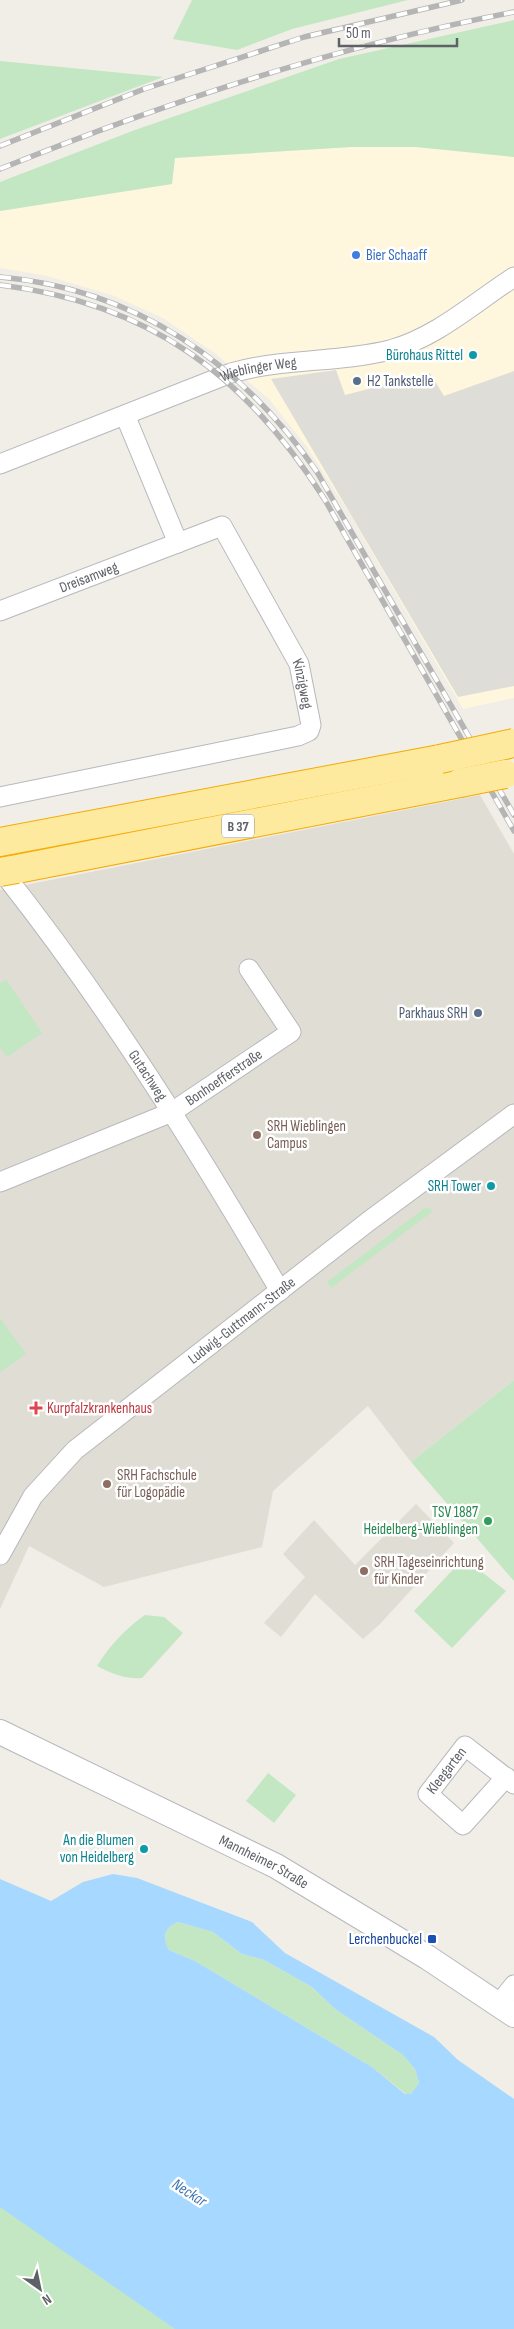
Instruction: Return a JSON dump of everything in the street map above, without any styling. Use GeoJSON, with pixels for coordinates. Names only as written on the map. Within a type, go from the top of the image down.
{"type":"FeatureCollection","features":[{"type":"Feature","properties":{"kind":"highway","name":"B 37"},"geometry":{"type":"LineString","coordinates":[[11,840],[514,744]]}},
{"type":"Feature","properties":{"kind":"highway","name":"B 37"},"geometry":{"type":"LineString","coordinates":[[6,870],[509,773]]}},
{"type":"Feature","properties":{"kind":"street","name":"Wieblinger Weg"},"geometry":{"type":"LineString","coordinates":[[0,464],[245,369],[366,354],[405,344],[445,325],[514,277]]}},
{"type":"Feature","properties":{"kind":"street"},"geometry":{"type":"LineString","coordinates":[[125,415],[178,543]]}},
{"type":"Feature","properties":{"kind":"street","name":"Kinzigweg"},"geometry":{"type":"LineString","coordinates":[[0,797],[298,736],[308,731],[311,725],[299,664],[222,526],[178,543]]}},
{"type":"Feature","properties":{"kind":"street","name":"Dreisamweg"},"geometry":{"type":"LineString","coordinates":[[0,611],[178,543]]}},
{"type":"Feature","properties":{"kind":"street","name":"Gutachweg"},"geometry":{"type":"LineString","coordinates":[[6,870],[85,982],[172,1112],[280,1291]]}},
{"type":"Feature","properties":{"kind":"street","name":"Bonhoefferstraße"},"geometry":{"type":"LineString","coordinates":[[0,1182],[172,1112],[291,1032],[249,970]]}},
{"type":"Feature","properties":{"kind":"street","name":"Ludwig-Guttmann-Straße"},"geometry":{"type":"LineString","coordinates":[[0,1555],[32,1496],[64,1460],[280,1291],[514,1114]]}},
{"type":"Feature","properties":{"kind":"street","name":"Mannheimer Straße"},"geometry":{"type":"LineString","coordinates":[[0,1732],[276,1866],[427,1958],[506,2010]]}},
{"type":"Feature","properties":{"kind":"street"},"geometry":{"type":"LineString","coordinates":[[506,2010],[514,1985]]}},
{"type":"Feature","properties":{"kind":"shaded area"},"geometry":{"type":"Polygon","coordinates":[[[351,147],[416,147],[514,157],[514,698],[463,709],[348,511],[307,447],[269,399],[216,354],[163,318],[112,295],[43,275],[0,268],[0,211],[171,184],[175,158],[351,147]]]}},
{"type":"Feature","properties":{"kind":"shaded area"},"geometry":{"type":"Polygon","coordinates":[[[336,370],[345,395],[430,373],[444,396],[514,371],[514,686],[458,697],[271,379],[336,370]]]}},
{"type":"Feature","properties":{"kind":"shaded area","name":"SRH Wieblingen Campus"},"geometry":{"type":"Polygon","coordinates":[[[480,795],[514,854],[514,1380],[411,1462],[368,1406],[273,1491],[262,1547],[104,1587],[29,1546],[0,1609],[0,890],[480,795]]]}},
{"type":"Feature","properties":{"kind":"shaded area","name":"SRH Tageseinrichtung für Kinder"},"geometry":{"type":"Polygon","coordinates":[[[416,1504],[454,1543],[380,1624],[363,1639],[315,1594],[281,1637],[264,1623],[305,1577],[283,1554],[314,1520],[355,1565],[416,1504]]]}},
{"type":"Feature","properties":{"kind":"green space"},"geometry":{"type":"Polygon","coordinates":[[[192,0],[408,0],[292,29],[237,50],[173,39],[192,0]]]}},
{"type":"Feature","properties":{"kind":"green space"},"geometry":{"type":"Polygon","coordinates":[[[514,20],[514,157],[416,147],[351,147],[175,158],[172,184],[0,211],[0,182],[135,130],[339,59],[514,20]]]}},
{"type":"Feature","properties":{"kind":"green space"},"geometry":{"type":"Polygon","coordinates":[[[0,61],[163,77],[0,139],[0,61]]]}},
{"type":"Feature","properties":{"kind":"green space"},"geometry":{"type":"Polygon","coordinates":[[[6,979],[42,1033],[7,1057],[0,1047],[0,983],[6,979]]]}},
{"type":"Feature","properties":{"kind":"green space"},"geometry":{"type":"Polygon","coordinates":[[[426,1207],[433,1211],[331,1288],[327,1282],[426,1207]]]}},
{"type":"Feature","properties":{"kind":"green space"},"geometry":{"type":"Polygon","coordinates":[[[0,1318],[26,1354],[0,1372],[0,1318]]]}},
{"type":"Feature","properties":{"kind":"green space","name":"TSV 1887 Heidelberg-Wieblingen"},"geometry":{"type":"Polygon","coordinates":[[[514,1380],[514,1581],[411,1462],[514,1380]]]}},
{"type":"Feature","properties":{"kind":"green space"},"geometry":{"type":"Polygon","coordinates":[[[464,1558],[506,1591],[452,1648],[414,1611],[464,1558]]]}},
{"type":"Feature","properties":{"kind":"green space"},"geometry":{"type":"Polygon","coordinates":[[[145,1615],[164,1617],[183,1633],[142,1678],[130,1678],[97,1666],[118,1638],[145,1615]]]}},
{"type":"Feature","properties":{"kind":"green space"},"geometry":{"type":"Polygon","coordinates":[[[268,1773],[296,1795],[274,1823],[246,1801],[268,1773]]]}},
{"type":"Feature","properties":{"kind":"green space"},"geometry":{"type":"Polygon","coordinates":[[[178,1922],[213,1932],[242,1954],[264,1960],[312,1987],[335,2009],[403,2055],[415,2069],[419,2083],[411,2094],[406,2094],[372,2067],[195,1961],[169,1950],[165,1941],[166,1933],[173,1924],[178,1922]]]}},
{"type":"Feature","properties":{"kind":"green space"},"geometry":{"type":"Polygon","coordinates":[[[0,2037],[411,2329],[0,2329],[0,2037]]]}},
{"type":"Feature","properties":{"kind":"water","name":"Neckar"},"geometry":{"type":"Polygon","coordinates":[[[113,1874],[137,1878],[252,1922],[285,1953],[434,2037],[458,2060],[514,2099],[514,2329],[175,2329],[0,2207],[0,1879],[51,1901],[83,1882],[113,1874]],[[178,1922],[167,1930],[165,1941],[169,1950],[195,1961],[372,2067],[405,2094],[411,2094],[419,2083],[415,2069],[403,2055],[335,2009],[312,1987],[264,1960],[242,1954],[213,1932],[178,1922]]]}},
{"type":"Feature","properties":{"kind":"railway"},"geometry":{"type":"LineString","coordinates":[[0,146],[144,89],[304,37],[462,0]]}},
{"type":"Feature","properties":{"kind":"railway"},"geometry":{"type":"LineString","coordinates":[[0,169],[126,121],[253,78],[383,41],[514,12]]}},
{"type":"Feature","properties":{"kind":"railway"},"geometry":{"type":"LineString","coordinates":[[0,277],[49,284],[96,297],[140,315],[181,338],[219,365],[254,397],[287,433],[317,472],[514,815]]}},
{"type":"Feature","properties":{"kind":"railway"},"geometry":{"type":"LineString","coordinates":[[0,285],[54,294],[103,309],[147,328],[189,352],[227,382],[262,416],[294,456],[325,500],[514,831]]}},
{"type":"Feature","properties":{"kind":"place","name":"Bier Schaaff"},"geometry":{"type":"Point","coordinates":[356,255]}},
{"type":"Feature","properties":{"kind":"place","name":"Bürohaus Rittel"},"geometry":{"type":"Point","coordinates":[473,355]}},
{"type":"Feature","properties":{"kind":"place","name":"H2 Tankstelle"},"geometry":{"type":"Point","coordinates":[357,381]}},
{"type":"Feature","properties":{"kind":"place","name":"Parkhaus SRH"},"geometry":{"type":"Point","coordinates":[478,1013]}},
{"type":"Feature","properties":{"kind":"place","name":"SRH Wieblingen Campus"},"geometry":{"type":"Point","coordinates":[257,1135]}},
{"type":"Feature","properties":{"kind":"place","name":"SRH Tower"},"geometry":{"type":"Point","coordinates":[491,1186]}},
{"type":"Feature","properties":{"kind":"place","name":"Kurpfalzkrankenhaus"},"geometry":{"type":"Point","coordinates":[36,1408]}},
{"type":"Feature","properties":{"kind":"place","name":"SRH Fachschule für Logopädie"},"geometry":{"type":"Point","coordinates":[107,1484]}},
{"type":"Feature","properties":{"kind":"place","name":"TSV 1887 Heidelberg-Wieblingen"},"geometry":{"type":"Point","coordinates":[488,1521]}},
{"type":"Feature","properties":{"kind":"place","name":"SRH Tageseinrichtung für Kinder"},"geometry":{"type":"Point","coordinates":[364,1571]}},
{"type":"Feature","properties":{"kind":"place","name":"An die Blumen von Heidelberg"},"geometry":{"type":"Point","coordinates":[144,1849]}},
{"type":"Feature","properties":{"kind":"place","name":"Lerchenbuckel"},"geometry":{"type":"Point","coordinates":[432,1939]}}]}
